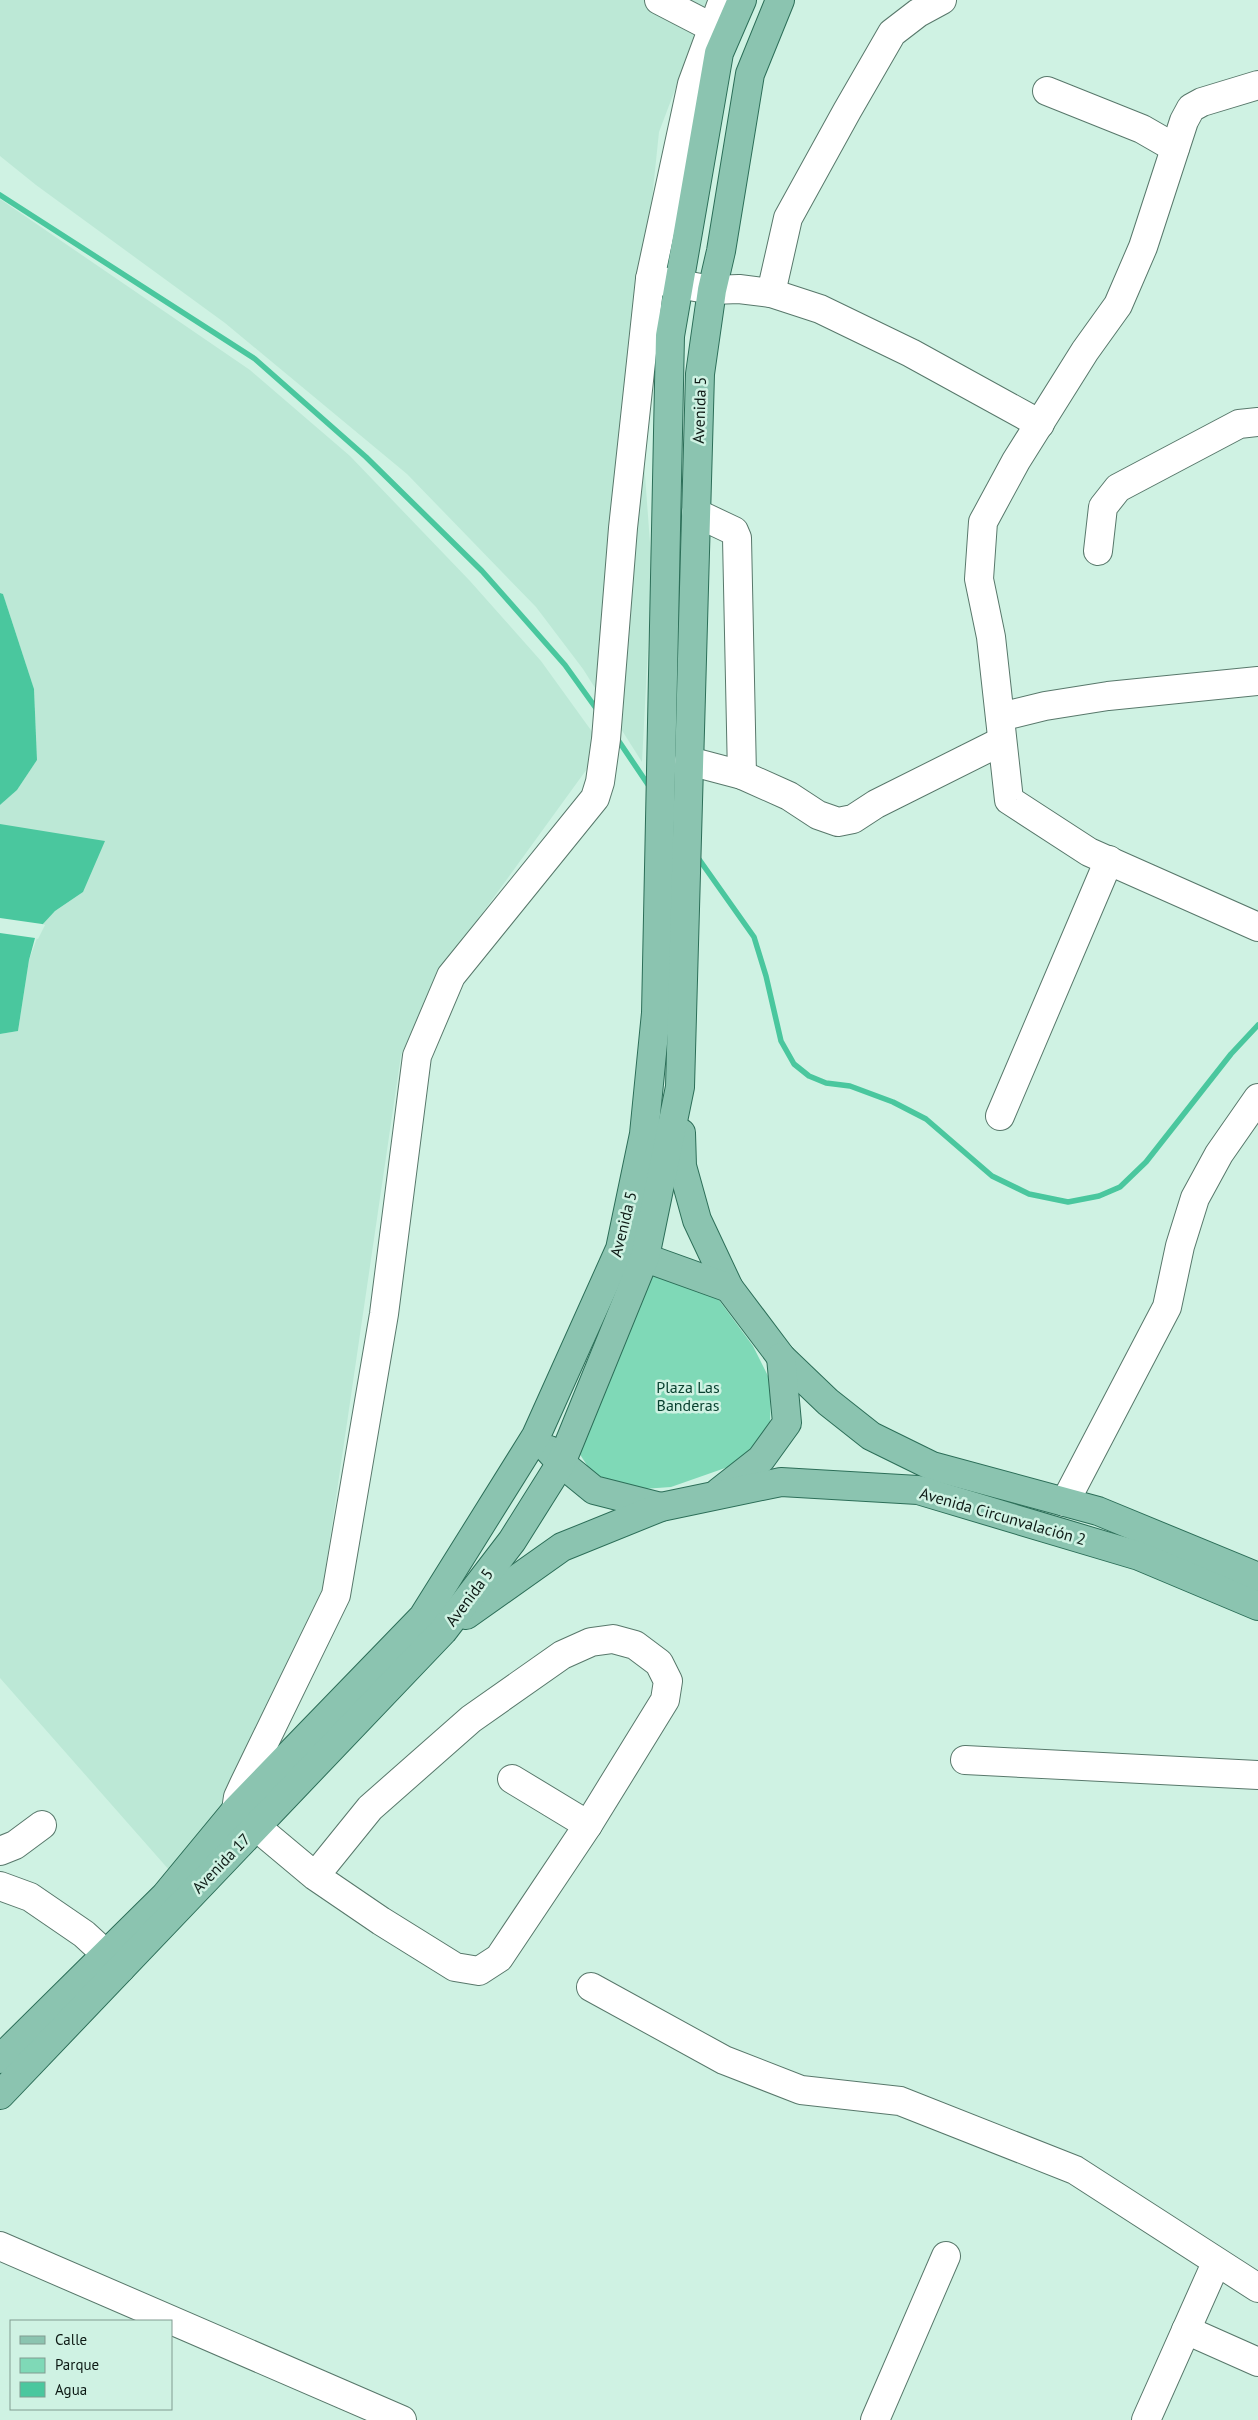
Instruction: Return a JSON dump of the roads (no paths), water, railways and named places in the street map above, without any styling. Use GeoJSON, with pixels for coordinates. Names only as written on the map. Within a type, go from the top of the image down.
{"type":"FeatureCollection","features":[{"type":"Feature","properties":{"kind":"main road","name":"Avenida 5"},"geometry":{"type":"LineString","coordinates":[[433,1624],[536,1436],[620,1250],[644,1134],[656,1013],[670,336],[719,53],[742,0]]}},
{"type":"Feature","properties":{"kind":"main road","name":"Avenida 5"},"geometry":{"type":"LineString","coordinates":[[433,1624],[512,1541],[560,1463],[645,1257],[680,1087],[700,374],[712,290],[721,251],[750,74],[780,0]]}},
{"type":"Feature","properties":{"kind":"main road","name":"Avenida Circunvalación 2"},"geometry":{"type":"LineString","coordinates":[[680,1087],[682,1166],[697,1220],[729,1288],[781,1357],[828,1402],[871,1436],[932,1466],[1098,1511],[1258,1577]]}},
{"type":"Feature","properties":{"kind":"main road"},"geometry":{"type":"LineString","coordinates":[[620,1250],[645,1257],[729,1288]]}},
{"type":"Feature","properties":{"kind":"main road"},"geometry":{"type":"LineString","coordinates":[[716,1495],[761,1459],[787,1423],[781,1357]]}},
{"type":"Feature","properties":{"kind":"main road"},"geometry":{"type":"LineString","coordinates":[[536,1436],[560,1463],[594,1490],[661,1507]]}},
{"type":"Feature","properties":{"kind":"main road","name":"Avenida Circunvalación 2"},"geometry":{"type":"LineString","coordinates":[[433,1624],[562,1548],[661,1507],[780,1482],[918,1490],[1139,1556],[1258,1606]]}},
{"type":"Feature","properties":{"kind":"main road","name":"Avenida 17"},"geometry":{"type":"LineString","coordinates":[[0,2095],[114,1961],[165,1896],[246,1818],[433,1624]]}},
{"type":"Feature","properties":{"kind":"main road","name":"Avenida 17"},"geometry":{"type":"LineString","coordinates":[[0,2059],[114,1961]]}},
{"type":"Feature","properties":{"kind":"street"},"geometry":{"type":"LineString","coordinates":[[659,0],[713,28]]}},
{"type":"Feature","properties":{"kind":"street"},"geometry":{"type":"LineString","coordinates":[[315,1876],[370,1808],[471,1719],[562,1655],[591,1642],[613,1639],[635,1645],[659,1663],[668,1682],[665,1700],[588,1825],[498,1958],[479,1971],[455,1967],[381,1921],[315,1876],[246,1818],[244,1784],[336,1596],[384,1314],[417,1056],[450,976],[595,798],[600,782],[606,738],[623,528],[650,279],[692,84],[723,0]]}},
{"type":"Feature","properties":{"kind":"street"},"geometry":{"type":"LineString","coordinates":[[771,293],[788,218],[892,33],[918,13],[942,0]]}},
{"type":"Feature","properties":{"kind":"street"},"geometry":{"type":"LineString","coordinates":[[1258,84],[1202,102],[1192,108],[1184,121],[1143,247],[1118,306],[1085,351],[1016,461],[983,522],[978,579],[991,637],[1008,800],[1089,852],[1258,927]]}},
{"type":"Feature","properties":{"kind":"street"},"geometry":{"type":"LineString","coordinates":[[1047,91],[1142,130],[1176,148]]}},
{"type":"Feature","properties":{"kind":"street"},"geometry":{"type":"LineString","coordinates":[[650,279],[678,286],[712,290],[739,289],[771,293],[820,309],[911,353],[1040,424]]}},
{"type":"Feature","properties":{"kind":"street"},"geometry":{"type":"LineString","coordinates":[[1098,551],[1103,507],[1118,488],[1239,424],[1258,422]]}},
{"type":"Feature","properties":{"kind":"street"},"geometry":{"type":"LineString","coordinates":[[696,513],[734,531],[737,538],[742,775]]}},
{"type":"Feature","properties":{"kind":"street"},"geometry":{"type":"LineString","coordinates":[[689,761],[742,775],[789,796],[818,815],[838,822],[853,819],[1001,729],[1046,706],[1108,696],[1258,681]]}},
{"type":"Feature","properties":{"kind":"street"},"geometry":{"type":"LineString","coordinates":[[1000,1116],[1109,860]]}},
{"type":"Feature","properties":{"kind":"street"},"geometry":{"type":"LineString","coordinates":[[1065,1502],[1167,1307],[1180,1246],[1194,1198],[1219,1154],[1258,1098]]}},
{"type":"Feature","properties":{"kind":"street"},"geometry":{"type":"LineString","coordinates":[[964,1760],[1258,1775]]}},
{"type":"Feature","properties":{"kind":"street"},"geometry":{"type":"LineString","coordinates":[[512,1779],[588,1825]]}},
{"type":"Feature","properties":{"kind":"street"},"geometry":{"type":"LineString","coordinates":[[0,1851],[15,1845],[42,1824]]}},
{"type":"Feature","properties":{"kind":"street"},"geometry":{"type":"LineString","coordinates":[[0,1886],[30,1896],[84,1934],[114,1961]]}},
{"type":"Feature","properties":{"kind":"street"},"geometry":{"type":"LineString","coordinates":[[591,1987],[724,2060],[792,2087],[801,2090],[900,2101],[1075,2170],[1216,2263],[1258,2288]]}},
{"type":"Feature","properties":{"kind":"street"},"geometry":{"type":"LineString","coordinates":[[0,2246],[171,2320]]}},
{"type":"Feature","properties":{"kind":"street"},"geometry":{"type":"LineString","coordinates":[[875,2420],[946,2256]]}},
{"type":"Feature","properties":{"kind":"street"},"geometry":{"type":"LineString","coordinates":[[1146,2420],[1216,2263]]}},
{"type":"Feature","properties":{"kind":"street"},"geometry":{"type":"LineString","coordinates":[[172,2320],[402,2420]]}},
{"type":"Feature","properties":{"kind":"street"},"geometry":{"type":"LineString","coordinates":[[1186,2330],[1258,2362]]}},
{"type":"Feature","properties":{"kind":"water"},"geometry":{"type":"Polygon","coordinates":[[[0,593],[3,594],[34,689],[37,760],[17,790],[0,805],[0,593]]]}},
{"type":"Feature","properties":{"kind":"water"},"geometry":{"type":"Polygon","coordinates":[[[0,824],[105,841],[83,892],[55,911],[42,925],[35,938],[29,960],[18,1031],[0,1034],[0,824]]]}},
{"type":"Feature","properties":{"kind":"waterway"},"geometry":{"type":"LineString","coordinates":[[0,195],[255,359],[366,457],[482,571],[565,665],[598,711]]}},
{"type":"Feature","properties":{"kind":"waterway"},"geometry":{"type":"LineString","coordinates":[[616,737],[651,789]]}},
{"type":"Feature","properties":{"kind":"waterway"},"geometry":{"type":"LineString","coordinates":[[696,855],[754,937],[766,976],[781,1041],[794,1064],[809,1076],[826,1083],[850,1086],[893,1102],[926,1119],[992,1176],[1029,1194],[1068,1202],[1099,1196],[1120,1187],[1146,1162],[1231,1054],[1258,1025]]}},
{"type":"Feature","properties":{"kind":"park label","name":"Plaza Las Banderas"},"geometry":{"type":"Point","coordinates":[688,1396]}}]}
